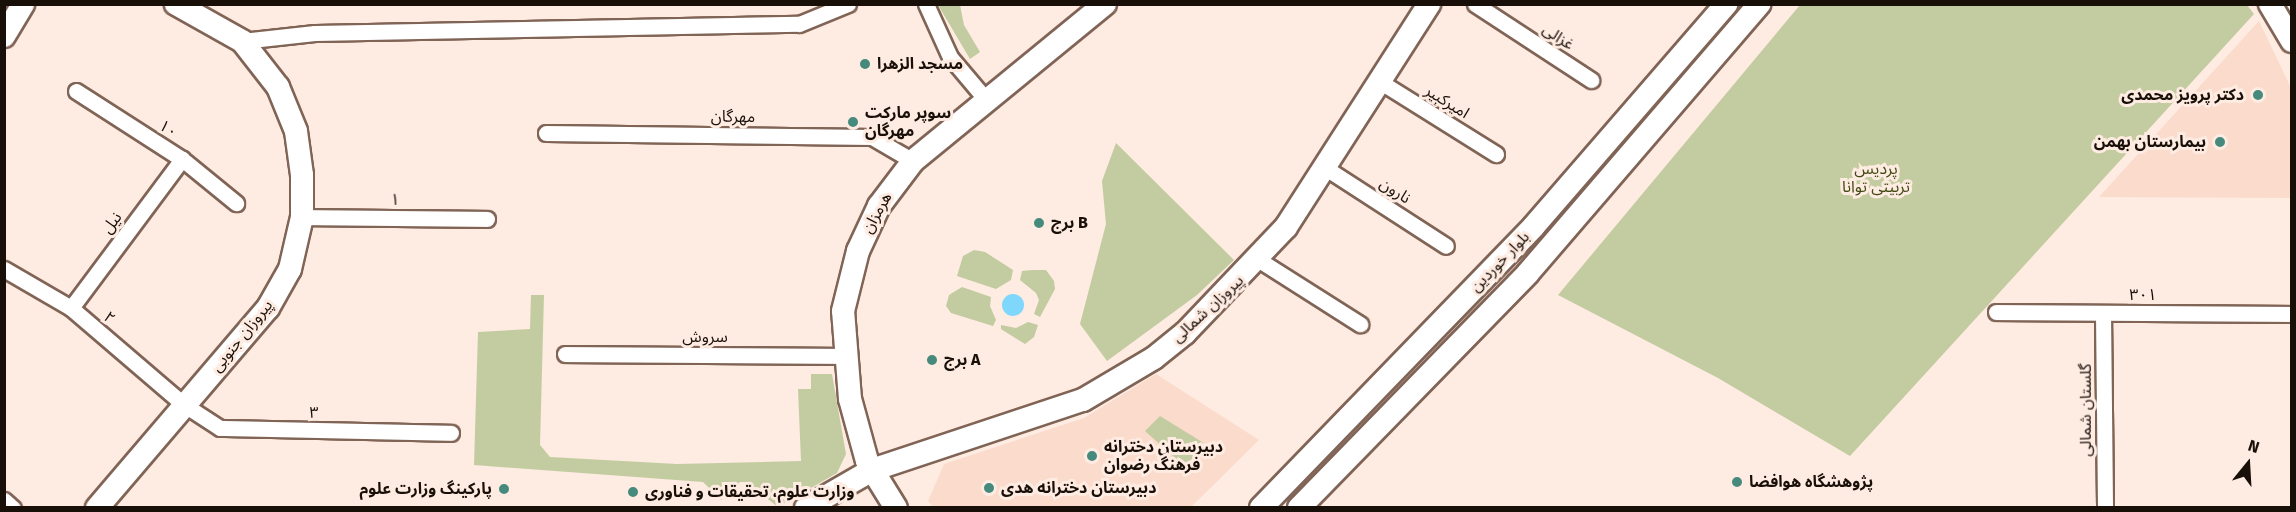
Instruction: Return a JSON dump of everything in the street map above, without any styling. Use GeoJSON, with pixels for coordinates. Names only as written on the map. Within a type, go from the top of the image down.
{"type":"FeatureCollection","features":[{"type":"Feature","properties":{"kind":"street"},"geometry":{"type":"LineString","coordinates":[[4,36],[23,4]]}},
{"type":"Feature","properties":{"kind":"street","name":"پیروزان جنوبی"},"geometry":{"type":"LineString","coordinates":[[97,507],[268,308],[290,269],[302,217],[302,175],[296,131],[278,87],[242,41],[176,4]]}},
{"type":"Feature","properties":{"kind":"street"},"geometry":{"type":"LineString","coordinates":[[242,41],[315,33],[799,24],[848,4]]}},
{"type":"Feature","properties":{"kind":"street"},"geometry":{"type":"LineString","coordinates":[[926,4],[950,57],[988,102]]}},
{"type":"Feature","properties":{"kind":"street","name":"هرمزان"},"geometry":{"type":"LineString","coordinates":[[896,507],[872,470],[852,409],[845,356],[843,311],[852,266],[879,206],[913,161],[988,102],[1105,4]]}},
{"type":"Feature","properties":{"kind":"street","name":"پیروزان شمالی"},"geometry":{"type":"LineString","coordinates":[[872,470],[1083,400],[1154,358],[1185,333],[1259,260],[1286,227],[1429,4]]}},
{"type":"Feature","properties":{"kind":"street","name":"غزالی"},"geometry":{"type":"LineString","coordinates":[[1475,4],[1591,80]]}},
{"type":"Feature","properties":{"kind":"street","name":"بلوار خوردین"},"geometry":{"type":"LineString","coordinates":[[1261,507],[1534,226],[1726,4]]}},
{"type":"Feature","properties":{"kind":"street","name":"بلوار خوردین"},"geometry":{"type":"LineString","coordinates":[[1299,507],[1528,273],[1759,4]]}},
{"type":"Feature","properties":{"kind":"street"},"geometry":{"type":"LineString","coordinates":[[2270,4],[2292,41]]}},
{"type":"Feature","properties":{"kind":"street","name":"امیرکبیر"},"geometry":{"type":"LineString","coordinates":[[1379,81],[1496,153]]}},
{"type":"Feature","properties":{"kind":"street","name":"۱۰"},"geometry":{"type":"LineString","coordinates":[[76,91],[182,159],[236,203]]}},
{"type":"Feature","properties":{"kind":"street","name":"مهرگان"},"geometry":{"type":"LineString","coordinates":[[546,133],[872,137],[913,161]]}},
{"type":"Feature","properties":{"kind":"street","name":"نیل"},"geometry":{"type":"LineString","coordinates":[[71,308],[182,159]]}},
{"type":"Feature","properties":{"kind":"street","name":"نارون"},"geometry":{"type":"LineString","coordinates":[[1324,167],[1446,246]]}},
{"type":"Feature","properties":{"kind":"street","name":"۱"},"geometry":{"type":"LineString","coordinates":[[302,217],[487,219]]}},
{"type":"Feature","properties":{"kind":"street"},"geometry":{"type":"LineString","coordinates":[[1259,260],[1360,324]]}},
{"type":"Feature","properties":{"kind":"street","name":"۲"},"geometry":{"type":"LineString","coordinates":[[4,269],[71,308],[183,405]]}},
{"type":"Feature","properties":{"kind":"street","name":"۳۰۱"},"geometry":{"type":"LineString","coordinates":[[1996,312],[2291,314]]}},
{"type":"Feature","properties":{"kind":"street","name":"گلستان شمالی"},"geometry":{"type":"LineString","coordinates":[[2103,313],[2105,507]]}},
{"type":"Feature","properties":{"kind":"street","name":"سروش"},"geometry":{"type":"LineString","coordinates":[[565,354],[845,356]]}},
{"type":"Feature","properties":{"kind":"street","name":"۳"},"geometry":{"type":"LineString","coordinates":[[183,405],[209,422],[231,430],[451,433]]}},
{"type":"Feature","properties":{"kind":"street"},"geometry":{"type":"LineString","coordinates":[[806,507],[872,470]]}},
{"type":"Feature","properties":{"kind":"street"},"geometry":{"type":"LineString","coordinates":[[4,500],[13,507]]}},
{"type":"Feature","properties":{"kind":"shaded area","name":"بیمارستان بهمن"},"geometry":{"type":"Polygon","coordinates":[[[2259,21],[2291,88],[2291,198],[2099,197],[2259,21]]]}},
{"type":"Feature","properties":{"kind":"shaded area"},"geometry":{"type":"Polygon","coordinates":[[[1156,374],[1259,440],[1191,507],[934,508],[928,501],[944,464],[1084,418],[1156,374]]]}},
{"type":"Feature","properties":{"kind":"green space"},"geometry":{"type":"Polygon","coordinates":[[[938,5],[960,5],[964,25],[980,52],[970,59],[938,5]]]}},
{"type":"Feature","properties":{"kind":"green space","name":"پردیس تربیتی توانا"},"geometry":{"type":"Polygon","coordinates":[[[1800,5],[2247,5],[2254,14],[1850,456],[1718,378],[1558,295],[1800,5]]]}},
{"type":"Feature","properties":{"kind":"green space"},"geometry":{"type":"Polygon","coordinates":[[[1116,143],[1234,260],[1197,295],[1107,361],[1080,324],[1106,224],[1102,181],[1116,143]]]}},
{"type":"Feature","properties":{"kind":"green space"},"geometry":{"type":"Polygon","coordinates":[[[974,250],[985,252],[1013,270],[1011,280],[996,289],[957,276],[963,256],[974,250]]]}},
{"type":"Feature","properties":{"kind":"green space"},"geometry":{"type":"Polygon","coordinates":[[[1046,270],[1054,281],[1055,289],[1040,317],[1034,314],[1039,300],[1036,293],[1020,280],[1022,271],[1046,270]]]}},
{"type":"Feature","properties":{"kind":"green space"},"geometry":{"type":"Polygon","coordinates":[[[962,287],[991,297],[990,306],[996,320],[993,326],[951,313],[946,306],[949,295],[962,287]]]}},
{"type":"Feature","properties":{"kind":"green space"},"geometry":{"type":"Polygon","coordinates":[[[531,295],[544,295],[540,445],[550,457],[677,464],[801,461],[798,389],[811,389],[811,374],[832,374],[846,454],[837,473],[778,507],[746,482],[740,482],[721,500],[703,482],[474,465],[478,332],[530,329],[531,295]]]}},
{"type":"Feature","properties":{"kind":"green space"},"geometry":{"type":"Polygon","coordinates":[[[1028,322],[1038,325],[1034,337],[1025,344],[1001,329],[1001,325],[1016,328],[1028,322]]]}},
{"type":"Feature","properties":{"kind":"green space"},"geometry":{"type":"Polygon","coordinates":[[[1160,416],[1207,445],[1184,466],[1145,431],[1160,416]]]}},
{"type":"Feature","properties":{"kind":"water"},"geometry":{"type":"Polygon","coordinates":[[[1013,294],[1021,297],[1024,305],[1021,313],[1013,316],[1005,313],[1002,305],[1005,297],[1013,294]]]}},
{"type":"Feature","properties":{"kind":"place","name":"مسجد الزهرا"},"geometry":{"type":"Point","coordinates":[865,64]}},
{"type":"Feature","properties":{"kind":"place","name":"دکتر پرویز محمدی"},"geometry":{"type":"Point","coordinates":[2258,95]}},
{"type":"Feature","properties":{"kind":"place","name":"سوپر مارکت مهرگان"},"geometry":{"type":"Point","coordinates":[853,122]}},
{"type":"Feature","properties":{"kind":"place","name":"بیمارستان بهمن"},"geometry":{"type":"Point","coordinates":[2220,142]}},
{"type":"Feature","properties":{"kind":"place","name":"برج B"},"geometry":{"type":"Point","coordinates":[1039,223]}},
{"type":"Feature","properties":{"kind":"place","name":"برج A"},"geometry":{"type":"Point","coordinates":[932,360]}},
{"type":"Feature","properties":{"kind":"place","name":"دبیرستان دخترانه فرهنگ رضوان"},"geometry":{"type":"Point","coordinates":[1092,456]}},
{"type":"Feature","properties":{"kind":"place","name":"پژوهشگاه هوافضا"},"geometry":{"type":"Point","coordinates":[1737,482]}},
{"type":"Feature","properties":{"kind":"place","name":"دبیرستان دخترانه هدی"},"geometry":{"type":"Point","coordinates":[989,488]}},
{"type":"Feature","properties":{"kind":"place","name":"پارکینگ وزارت علوم"},"geometry":{"type":"Point","coordinates":[504,489]}},
{"type":"Feature","properties":{"kind":"place","name":"وزارت علوم، تحقیقات و فناوری"},"geometry":{"type":"Point","coordinates":[633,492]}}]}
